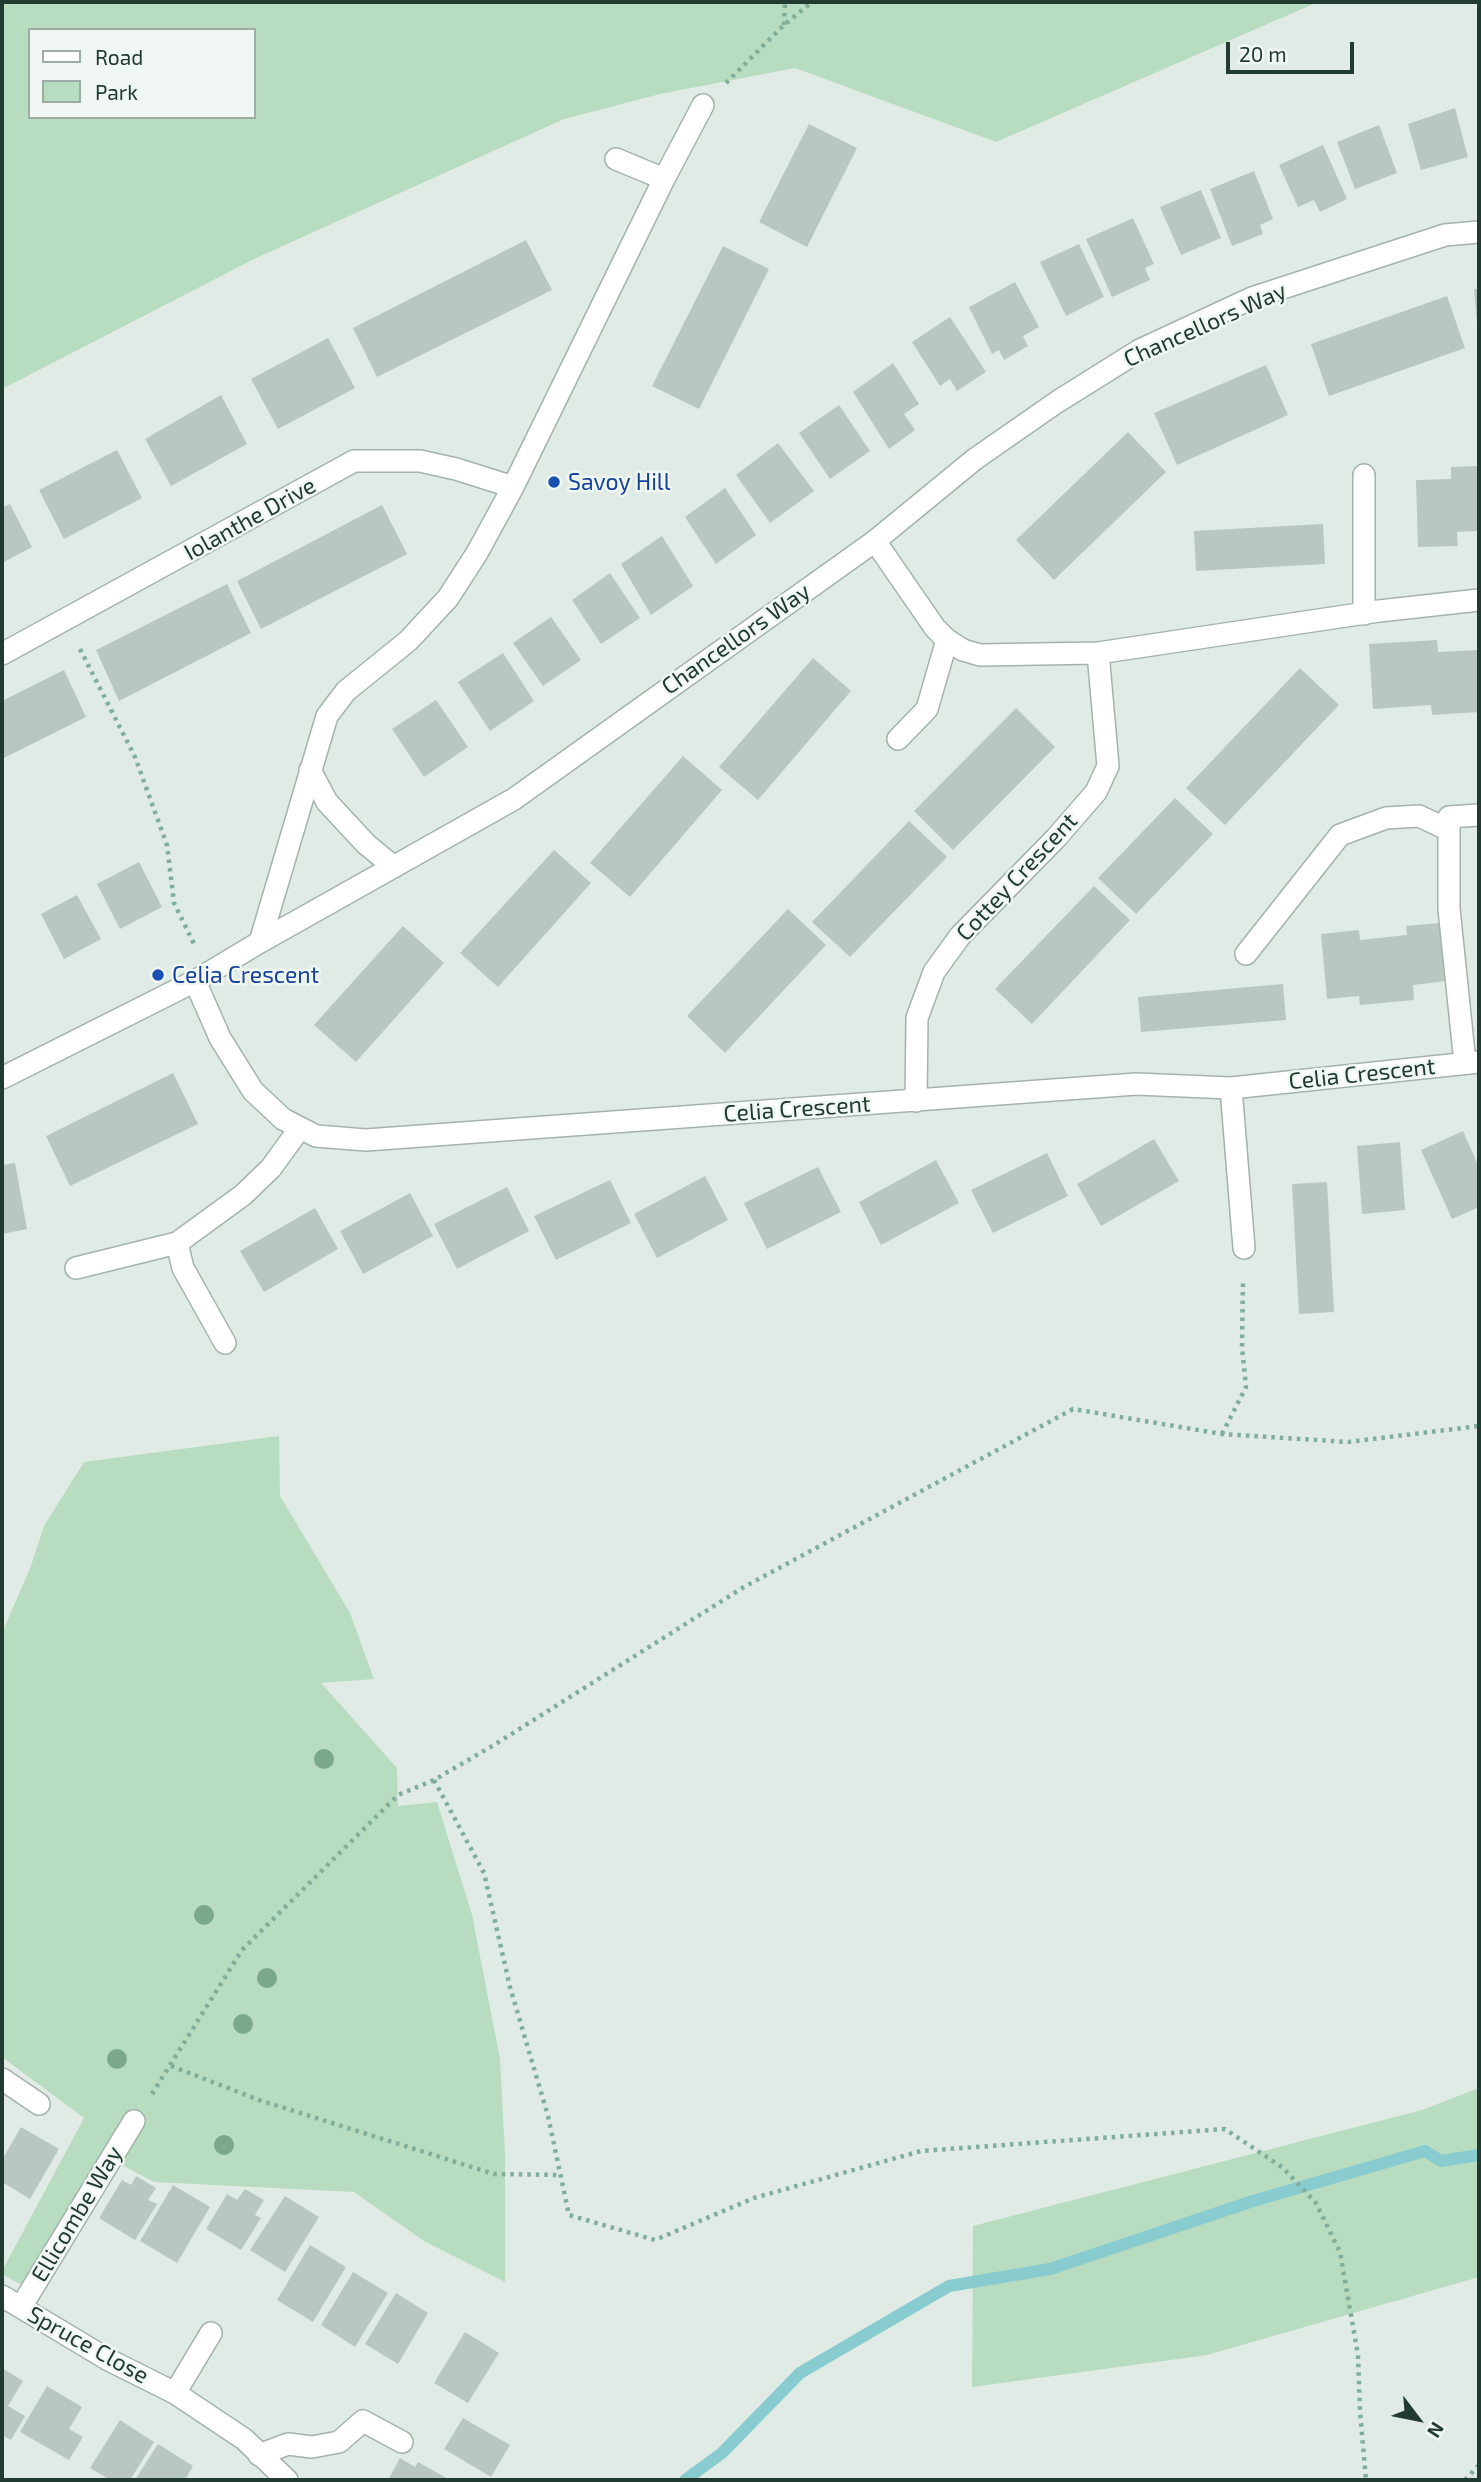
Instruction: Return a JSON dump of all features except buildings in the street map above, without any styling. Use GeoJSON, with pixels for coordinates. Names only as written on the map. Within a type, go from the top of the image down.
{"type":"FeatureCollection","features":[{"type":"Feature","properties":{"kind":"street"},"geometry":{"type":"LineString","coordinates":[[260,942],[327,716],[346,691],[408,641],[448,598],[477,552],[513,487],[664,179],[703,106]]}},
{"type":"Feature","properties":{"kind":"street"},"geometry":{"type":"LineString","coordinates":[[616,159],[664,179]]}},
{"type":"Feature","properties":{"kind":"street","name":"Chancellors Way"},"geometry":{"type":"LineString","coordinates":[[2,1079],[202,977],[514,799],[874,541],[975,459],[1057,402],[1140,350],[1252,298],[1445,235],[1479,232]]}},
{"type":"Feature","properties":{"kind":"street","name":"Iolanthe Drive"},"geometry":{"type":"LineString","coordinates":[[2,654],[354,461],[420,461],[513,487]]}},
{"type":"Feature","properties":{"kind":"street"},"geometry":{"type":"LineString","coordinates":[[1364,474],[1364,614]]}},
{"type":"Feature","properties":{"kind":"street"},"geometry":{"type":"LineString","coordinates":[[874,541],[928,618],[947,640],[979,655],[1098,653],[1479,600]]}},
{"type":"Feature","properties":{"kind":"street"},"geometry":{"type":"LineString","coordinates":[[898,739],[927,709],[947,640]]}},
{"type":"Feature","properties":{"kind":"street","name":"Cottey Crescent"},"geometry":{"type":"LineString","coordinates":[[916,1101],[917,1018],[934,972],[960,936],[1056,838],[1096,792],[1108,766],[1098,653]]}},
{"type":"Feature","properties":{"kind":"street"},"geometry":{"type":"LineString","coordinates":[[310,770],[327,802],[366,844],[394,867]]}},
{"type":"Feature","properties":{"kind":"street"},"geometry":{"type":"LineString","coordinates":[[1472,1063],[1449,909],[1449,817],[1479,815]]}},
{"type":"Feature","properties":{"kind":"street"},"geometry":{"type":"LineString","coordinates":[[1246,954],[1340,835],[1386,818],[1419,816],[1449,830]]}},
{"type":"Feature","properties":{"kind":"street","name":"Celia Crescent"},"geometry":{"type":"LineString","coordinates":[[202,977],[220,1038],[253,1091],[283,1119],[316,1136],[366,1139],[1136,1084],[1231,1088],[1472,1063]]}},
{"type":"Feature","properties":{"kind":"street"},"geometry":{"type":"LineString","coordinates":[[1231,1088],[1244,1248]]}},
{"type":"Feature","properties":{"kind":"street"},"geometry":{"type":"LineString","coordinates":[[76,1268],[177,1243],[243,1195],[271,1168],[300,1128]]}},
{"type":"Feature","properties":{"kind":"street"},"geometry":{"type":"LineString","coordinates":[[177,1243],[183,1268],[225,1343]]}},
{"type":"Feature","properties":{"kind":"street"},"geometry":{"type":"LineString","coordinates":[[2,2079],[39,2104]]}},
{"type":"Feature","properties":{"kind":"street","name":"Ellicombe Way"},"geometry":{"type":"LineString","coordinates":[[21,2307],[134,2121]]}},
{"type":"Feature","properties":{"kind":"street","name":"Spruce Close"},"geometry":{"type":"LineString","coordinates":[[2,2297],[107,2358],[175,2393],[244,2439],[287,2480]]}},
{"type":"Feature","properties":{"kind":"street","name":"Spruce Close"},"geometry":{"type":"LineString","coordinates":[[175,2393],[211,2333]]}},
{"type":"Feature","properties":{"kind":"street"},"geometry":{"type":"LineString","coordinates":[[259,2455],[288,2444],[312,2447],[339,2442],[363,2421],[402,2442]]}},
{"type":"Feature","properties":{"kind":"path"},"geometry":{"type":"LineString","coordinates":[[784,24],[785,2]]}},
{"type":"Feature","properties":{"kind":"path"},"geometry":{"type":"LineString","coordinates":[[703,106],[784,24],[812,2]]}},
{"type":"Feature","properties":{"kind":"path"},"geometry":{"type":"LineString","coordinates":[[88,666],[135,757],[166,845],[174,903],[202,977]]}},
{"type":"Feature","properties":{"kind":"path"},"geometry":{"type":"LineString","coordinates":[[1222,1434],[1246,1387],[1242,1347],[1244,1248]]}},
{"type":"Feature","properties":{"kind":"path"},"geometry":{"type":"LineString","coordinates":[[134,2121],[242,1950],[398,1795],[434,1780],[565,1701],[744,1587],[1073,1409],[1222,1434],[1348,1443],[1479,1426]]}},
{"type":"Feature","properties":{"kind":"path"},"geometry":{"type":"LineString","coordinates":[[434,1780],[484,1873],[510,1987],[548,2116],[569,2215],[655,2240],[754,2198],[920,2151],[1225,2129],[1283,2168],[1316,2203],[1340,2252],[1358,2355],[1366,2480]]}},
{"type":"Feature","properties":{"kind":"path"},"geometry":{"type":"LineString","coordinates":[[171,2066],[259,2100],[494,2174],[561,2175]]}},
{"type":"Feature","properties":{"kind":"path"},"geometry":{"type":"LineString","coordinates":[[1465,2480],[1479,2465]]}},
{"type":"Feature","properties":{"kind":"green space"},"geometry":{"type":"Polygon","coordinates":[[[2,2],[1318,2],[996,142],[795,68],[660,94],[564,119],[256,258],[2,389],[2,2]]]}},
{"type":"Feature","properties":{"kind":"green space"},"geometry":{"type":"Polygon","coordinates":[[[279,1436],[280,1496],[350,1613],[374,1679],[321,1683],[397,1768],[398,1806],[437,1802],[472,1915],[500,2059],[505,2154],[505,2282],[424,2241],[354,2192],[154,2182],[120,2164],[41,2296],[2,2274],[2,2271],[84,2118],[2,2057],[2,1633],[31,1566],[44,1526],[84,1462],[279,1436]]]}},
{"type":"Feature","properties":{"kind":"green space"},"geometry":{"type":"Polygon","coordinates":[[[1479,2088],[1479,2277],[1207,2355],[972,2387],[973,2226],[1422,2110],[1479,2088]]]}},
{"type":"Feature","properties":{"kind":"waterway"},"geometry":{"type":"LineString","coordinates":[[685,2480],[722,2453],[800,2373],[949,2286],[1050,2269],[1253,2201],[1425,2151],[1441,2161],[1479,2155]]}},
{"type":"Feature","properties":{"kind":"place","name":"Savoy Hill"},"geometry":{"type":"Point","coordinates":[554,482]}},
{"type":"Feature","properties":{"kind":"place","name":"Celia Crescent"},"geometry":{"type":"Point","coordinates":[158,975]}}]}
